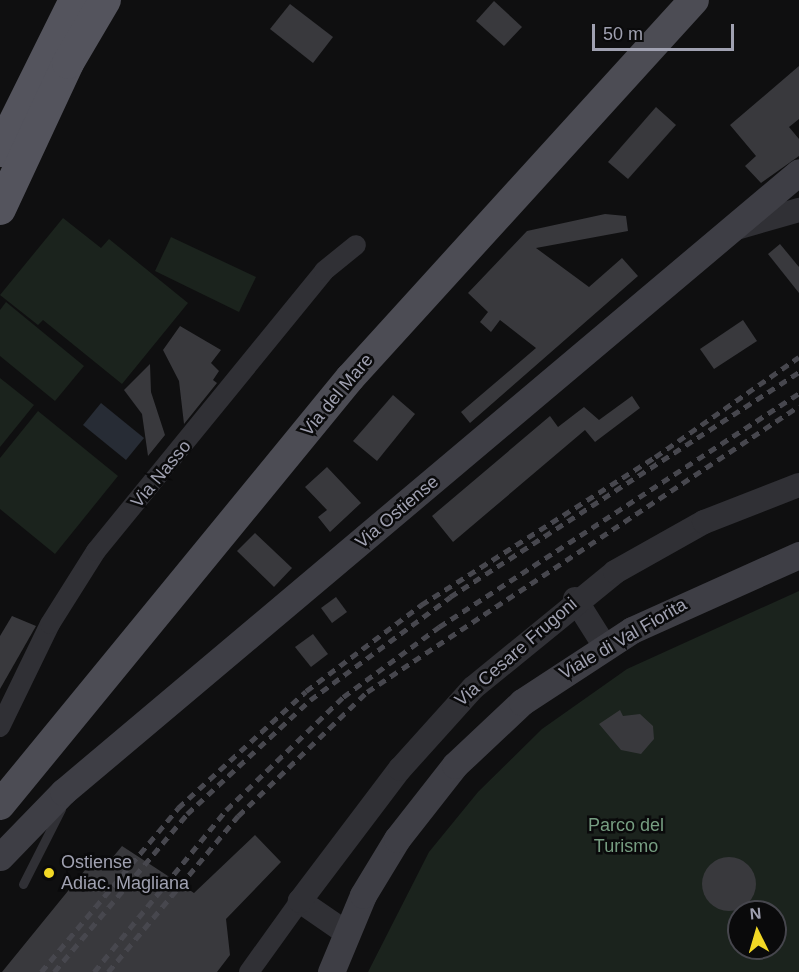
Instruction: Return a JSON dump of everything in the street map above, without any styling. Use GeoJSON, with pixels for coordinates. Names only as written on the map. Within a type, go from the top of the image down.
{"type":"FeatureCollection","features":[{"type":"Feature","properties":{"kind":"highway"},"geometry":{"type":"LineString","coordinates":[[0,151],[75,0]]}},
{"type":"Feature","properties":{"kind":"highway"},"geometry":{"type":"LineString","coordinates":[[0,209],[68,63],[105,0]]}},
{"type":"Feature","properties":{"kind":"main road","name":"Via del Mare"},"geometry":{"type":"LineString","coordinates":[[0,805],[350,378],[694,0]]}},
{"type":"Feature","properties":{"kind":"main road","name":"Via Ostiense"},"geometry":{"type":"LineString","coordinates":[[0,858],[81,777],[799,172]]}},
{"type":"Feature","properties":{"kind":"main road","name":"Viale di Val Fiorita"},"geometry":{"type":"LineString","coordinates":[[331,972],[345,932],[397,839],[455,765],[522,702],[604,645],[697,597],[799,555]]}},
{"type":"Feature","properties":{"kind":"street"},"geometry":{"type":"LineString","coordinates":[[733,229],[799,210]]}},
{"type":"Feature","properties":{"kind":"street","name":"Via Nasso"},"geometry":{"type":"LineString","coordinates":[[0,727],[50,624],[96,551],[324,271],[356,245]]}},
{"type":"Feature","properties":{"kind":"street","name":"Via Cesare Frugoni"},"geometry":{"type":"LineString","coordinates":[[300,901],[442,718],[575,599],[694,527],[799,485]]}},
{"type":"Feature","properties":{"kind":"street"},"geometry":{"type":"LineString","coordinates":[[575,599],[604,645]]}},
{"type":"Feature","properties":{"kind":"street"},"geometry":{"type":"LineString","coordinates":[[249,972],[300,901],[345,932]]}},
{"type":"Feature","properties":{"kind":"lane"},"geometry":{"type":"LineString","coordinates":[[23,884],[34,854],[81,777]]}},
{"type":"Feature","properties":{"kind":"green space"},"geometry":{"type":"Polygon","coordinates":[[[63,218],[101,248],[109,239],[188,303],[122,384],[43,320],[38,325],[0,295],[63,218]]]}},
{"type":"Feature","properties":{"kind":"green space"},"geometry":{"type":"Polygon","coordinates":[[[171,237],[256,277],[239,312],[155,271],[171,237]]]}},
{"type":"Feature","properties":{"kind":"green space"},"geometry":{"type":"Polygon","coordinates":[[[6,302],[84,366],[55,401],[0,356],[0,310],[6,302]]]}},
{"type":"Feature","properties":{"kind":"green space"},"geometry":{"type":"Polygon","coordinates":[[[0,378],[34,405],[0,447],[0,378]]]}},
{"type":"Feature","properties":{"kind":"green space"},"geometry":{"type":"Polygon","coordinates":[[[38,411],[118,476],[55,554],[0,509],[0,458],[38,411]]]}},
{"type":"Feature","properties":{"kind":"green space","name":"Parco del Turismo"},"geometry":{"type":"Polygon","coordinates":[[[799,591],[799,972],[368,972],[429,852],[478,792],[542,729],[627,669],[799,591]]]}},
{"type":"Feature","properties":{"kind":"shaded area"},"geometry":{"type":"Polygon","coordinates":[[[101,403],[144,438],[126,460],[83,425],[101,403]]]}},
{"type":"Feature","properties":{"kind":"building"},"geometry":{"type":"Polygon","coordinates":[[[494,1],[522,27],[504,46],[476,21],[494,1]]]}},
{"type":"Feature","properties":{"kind":"building"},"geometry":{"type":"Polygon","coordinates":[[[290,4],[333,37],[313,63],[270,29],[290,4]]]}},
{"type":"Feature","properties":{"kind":"building"},"geometry":{"type":"Polygon","coordinates":[[[799,66],[799,119],[789,127],[799,139],[799,156],[761,183],[745,166],[756,156],[730,125],[799,66]]]}},
{"type":"Feature","properties":{"kind":"building"},"geometry":{"type":"Polygon","coordinates":[[[656,107],[676,125],[628,179],[608,162],[656,107]]]}},
{"type":"Feature","properties":{"kind":"building"},"geometry":{"type":"Polygon","coordinates":[[[605,214],[626,216],[628,231],[536,248],[589,287],[622,258],[638,276],[470,423],[461,412],[536,348],[500,320],[491,332],[480,322],[488,312],[468,293],[527,231],[605,214]]]}},
{"type":"Feature","properties":{"kind":"building"},"geometry":{"type":"Polygon","coordinates":[[[780,244],[799,267],[799,293],[768,254],[780,244]]]}},
{"type":"Feature","properties":{"kind":"building"},"geometry":{"type":"Polygon","coordinates":[[[743,320],[757,341],[714,369],[700,349],[743,320]]]}},
{"type":"Feature","properties":{"kind":"building"},"geometry":{"type":"Polygon","coordinates":[[[180,326],[221,350],[211,363],[219,371],[213,380],[217,383],[184,424],[179,381],[163,350],[180,326]]]}},
{"type":"Feature","properties":{"kind":"building"},"geometry":{"type":"Polygon","coordinates":[[[150,364],[151,392],[165,435],[148,456],[142,414],[124,390],[150,364]]]}},
{"type":"Feature","properties":{"kind":"building"},"geometry":{"type":"Polygon","coordinates":[[[393,395],[415,414],[377,461],[353,441],[393,395]]]}},
{"type":"Feature","properties":{"kind":"building"},"geometry":{"type":"Polygon","coordinates":[[[632,396],[640,408],[595,442],[585,430],[453,542],[432,516],[550,416],[558,427],[584,407],[599,420],[632,396]]]}},
{"type":"Feature","properties":{"kind":"building"},"geometry":{"type":"Polygon","coordinates":[[[327,467],[361,503],[330,532],[318,517],[327,510],[305,487],[327,467]]]}},
{"type":"Feature","properties":{"kind":"building"},"geometry":{"type":"Polygon","coordinates":[[[255,533],[292,568],[274,587],[237,551],[255,533]]]}},
{"type":"Feature","properties":{"kind":"building"},"geometry":{"type":"Polygon","coordinates":[[[336,597],[347,612],[332,623],[321,608],[336,597]]]}},
{"type":"Feature","properties":{"kind":"building"},"geometry":{"type":"Polygon","coordinates":[[[12,616],[36,626],[0,689],[0,636],[12,616]]]}},
{"type":"Feature","properties":{"kind":"building"},"geometry":{"type":"Polygon","coordinates":[[[313,634],[328,654],[311,667],[295,647],[313,634]]]}},
{"type":"Feature","properties":{"kind":"building"},"geometry":{"type":"Polygon","coordinates":[[[620,710],[623,716],[640,714],[653,726],[654,739],[641,754],[621,750],[599,724],[620,710]]]}},
{"type":"Feature","properties":{"kind":"building"},"geometry":{"type":"Polygon","coordinates":[[[255,835],[281,862],[226,919],[230,955],[217,972],[2,972],[94,859],[104,868],[122,846],[194,893],[255,835]]]}},
{"type":"Feature","properties":{"kind":"building"},"geometry":{"type":"Polygon","coordinates":[[[729,857],[739,859],[748,865],[755,879],[754,894],[750,900],[727,900],[727,911],[719,909],[710,903],[704,894],[702,884],[704,874],[710,865],[719,859],[729,857]]]}},
{"type":"Feature","properties":{"kind":"railway"},"geometry":{"type":"LineString","coordinates":[[41,972],[178,808],[306,691],[421,605],[655,457],[799,357]]}},
{"type":"Feature","properties":{"kind":"railway"},"geometry":{"type":"LineString","coordinates":[[54,972],[187,814],[310,700],[450,597],[799,372]]}},
{"type":"Feature","properties":{"kind":"railway"},"geometry":{"type":"LineString","coordinates":[[94,972],[226,810],[343,697],[439,627],[799,393]]}},
{"type":"Feature","properties":{"kind":"railway"},"geometry":{"type":"LineString","coordinates":[[108,972],[238,816],[367,692],[799,406]]}},
{"type":"Feature","properties":{"kind":"place","name":"Ostiense Adiac. Magliana"},"geometry":{"type":"Point","coordinates":[49,873]}}]}
